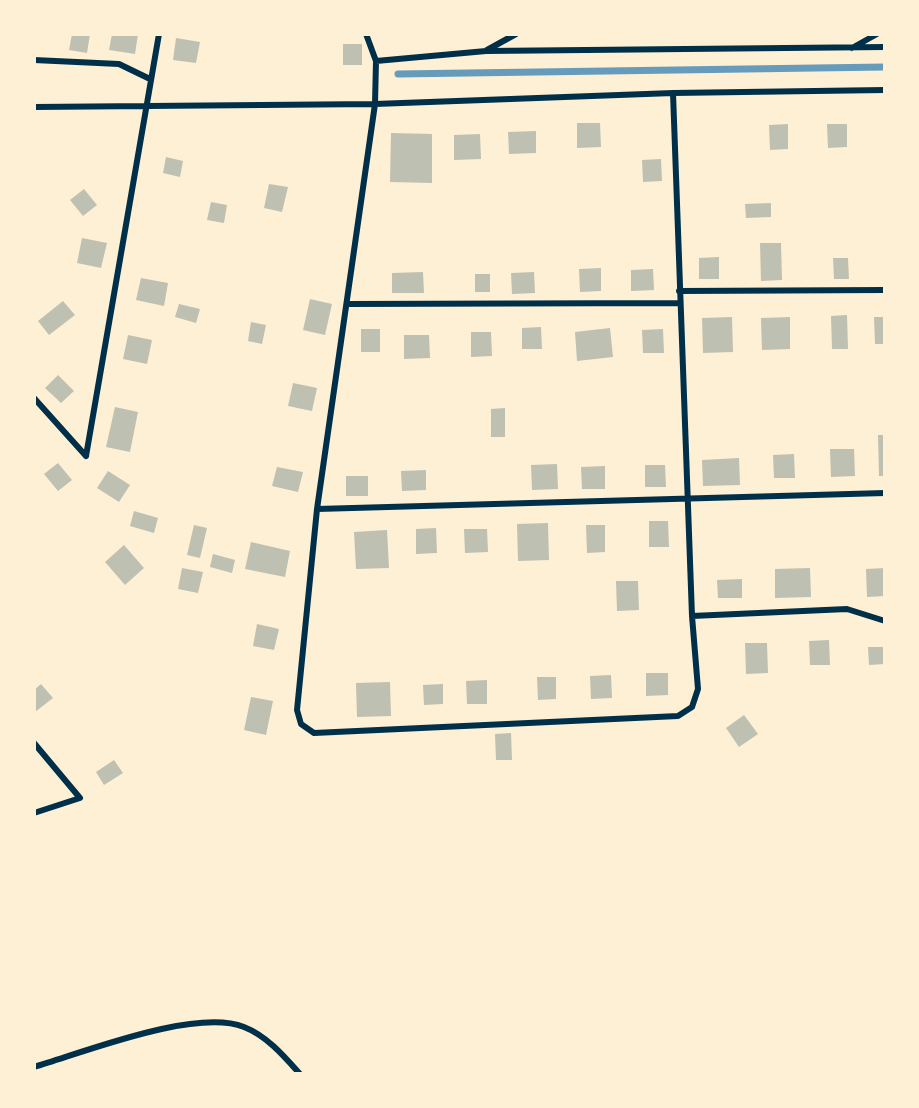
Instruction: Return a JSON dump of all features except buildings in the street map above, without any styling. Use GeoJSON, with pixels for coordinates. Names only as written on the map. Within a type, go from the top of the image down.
{"type":"FeatureCollection","features":[{"type":"Feature","properties":{"kind":"lane"},"geometry":{"type":"LineString","coordinates":[[34,398],[86,456],[159,34]]}},
{"type":"Feature","properties":{"kind":"lane"},"geometry":{"type":"LineString","coordinates":[[366,34],[376,61],[375,104],[317,509],[297,710],[301,724],[314,733],[678,716],[692,707],[698,689],[692,616],[673,93]]}},
{"type":"Feature","properties":{"kind":"lane"},"geometry":{"type":"LineString","coordinates":[[486,51],[516,34]]}},
{"type":"Feature","properties":{"kind":"lane"},"geometry":{"type":"LineString","coordinates":[[851,48],[877,34]]}},
{"type":"Feature","properties":{"kind":"lane"},"geometry":{"type":"LineString","coordinates":[[376,61],[486,51],[885,47]]}},
{"type":"Feature","properties":{"kind":"lane"},"geometry":{"type":"LineString","coordinates":[[34,60],[119,64],[150,79]]}},
{"type":"Feature","properties":{"kind":"lane"},"geometry":{"type":"LineString","coordinates":[[34,107],[375,104],[673,93],[885,90]]}},
{"type":"Feature","properties":{"kind":"lane"},"geometry":{"type":"LineString","coordinates":[[679,291],[885,290]]}},
{"type":"Feature","properties":{"kind":"lane"},"geometry":{"type":"LineString","coordinates":[[347,304],[679,303]]}},
{"type":"Feature","properties":{"kind":"lane"},"geometry":{"type":"LineString","coordinates":[[317,509],[885,493]]}},
{"type":"Feature","properties":{"kind":"lane"},"geometry":{"type":"LineString","coordinates":[[692,616],[847,609],[885,621]]}},
{"type":"Feature","properties":{"kind":"lane"},"geometry":{"type":"LineString","coordinates":[[34,743],[80,798],[34,813]]}},
{"type":"Feature","properties":{"kind":"lane"},"geometry":{"type":"LineString","coordinates":[[34,1067],[152,1033],[215,1021],[243,1026],[267,1040],[300,1074]]}},
{"type":"Feature","properties":{"kind":"waterway"},"geometry":{"type":"LineString","coordinates":[[398,74],[885,67]]}}]}
